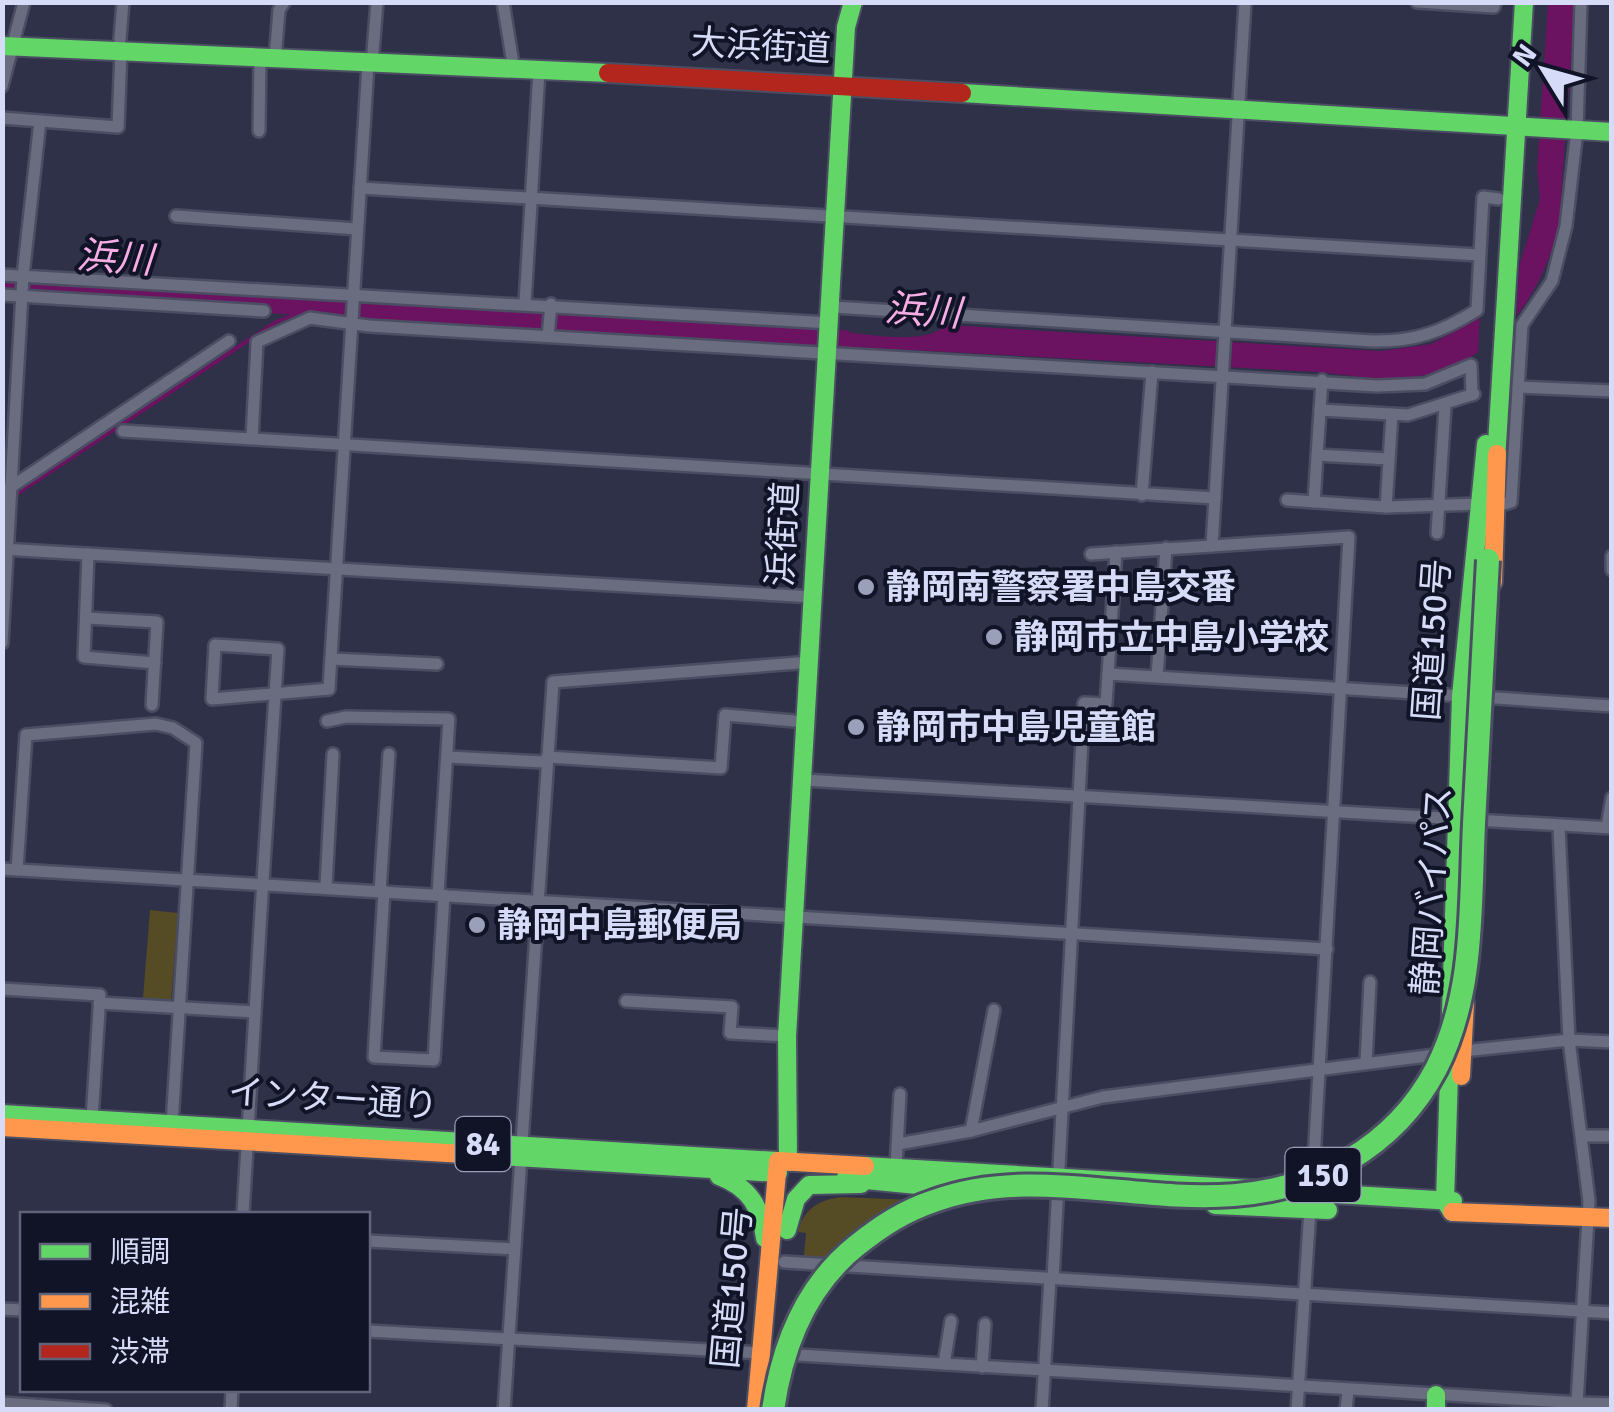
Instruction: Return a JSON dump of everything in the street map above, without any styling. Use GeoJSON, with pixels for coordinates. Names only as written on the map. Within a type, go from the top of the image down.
{"type":"FeatureCollection","features":[{"type":"Feature","properties":{"kind":"main road","name":"浜街道"},"geometry":{"type":"LineString","coordinates":[[783,1168],[787,1036],[846,27],[853,2]]}},
{"type":"Feature","properties":{"kind":"main road","name":"静岡バイパス"},"geometry":{"type":"LineString","coordinates":[[1500,286],[1499,199],[1517,126],[1510,2]]}},
{"type":"Feature","properties":{"kind":"main road","name":"静岡バイパス"},"geometry":{"type":"LineString","coordinates":[[774,1410],[785,1350],[812,1294],[860,1241],[914,1207],[954,1194],[1007,1186],[1196,1196],[1268,1193],[1342,1166],[1376,1143],[1408,1112],[1446,1050],[1456,1027],[1466,968],[1500,286],[1517,126],[1524,2]]}},
{"type":"Feature","properties":{"kind":"main road","name":"大浜街道"},"geometry":{"type":"LineString","coordinates":[[9,46],[844,86],[1612,132]]}},
{"type":"Feature","properties":{"kind":"main road","name":"国道150号"},"geometry":{"type":"LineString","coordinates":[[783,1168],[891,1164],[1056,1188],[1450,1204],[1468,821],[1486,697],[1491,445]]}},
{"type":"Feature","properties":{"kind":"main road","name":"国道150号"},"geometry":{"type":"LineString","coordinates":[[1468,821],[1462,696],[1488,505]]}},
{"type":"Feature","properties":{"kind":"main road","name":"静岡バイパス"},"geometry":{"type":"LineString","coordinates":[[759,1410],[770,1360],[794,1302],[852,1232],[891,1206],[931,1188],[979,1176],[1197,1184],[1270,1178],[1332,1156],[1393,1107],[1420,1071],[1439,1033],[1454,977],[1485,560]]}},
{"type":"Feature","properties":{"kind":"main road","name":"インター通り"},"geometry":{"type":"LineString","coordinates":[[2,1114],[172,1125],[248,1136]]}},
{"type":"Feature","properties":{"kind":"main road","name":"インター通り"},"geometry":{"type":"LineString","coordinates":[[2,1128],[248,1136],[783,1168]]}},
{"type":"Feature","properties":{"kind":"main road","name":"インター通り"},"geometry":{"type":"LineString","coordinates":[[520,1153],[700,1171],[783,1168]]}},
{"type":"Feature","properties":{"kind":"main road","name":"国道150号"},"geometry":{"type":"LineString","coordinates":[[759,1410],[793,1196],[804,1186],[891,1164]]}},
{"type":"Feature","properties":{"kind":"main road","name":"国道150号"},"geometry":{"type":"LineString","coordinates":[[774,1410],[768,1347],[783,1168]]}},
{"type":"Feature","properties":{"kind":"main road","name":"国道150号"},"geometry":{"type":"LineString","coordinates":[[783,1168],[787,1230]]}},
{"type":"Feature","properties":{"kind":"main road"},"geometry":{"type":"LineString","coordinates":[[700,1171],[742,1186],[761,1211],[766,1238],[768,1347]]}},
{"type":"Feature","properties":{"kind":"main road"},"geometry":{"type":"LineString","coordinates":[[1450,1204],[1600,1217]]}},
{"type":"Feature","properties":{"kind":"street"},"geometry":{"type":"LineString","coordinates":[[2,86],[9,46],[24,2]]}},
{"type":"Feature","properties":{"kind":"street"},"geometry":{"type":"LineString","coordinates":[[2,118],[118,127],[123,2]]}},
{"type":"Feature","properties":{"kind":"street"},"geometry":{"type":"LineString","coordinates":[[259,131],[268,59],[284,2]]}},
{"type":"Feature","properties":{"kind":"street"},"geometry":{"type":"LineString","coordinates":[[243,1212],[255,1012],[275,693],[278,648],[215,645],[212,700],[275,693],[329,690],[357,229],[377,2]]}},
{"type":"Feature","properties":{"kind":"street"},"geometry":{"type":"LineString","coordinates":[[503,2],[514,70]]}},
{"type":"Feature","properties":{"kind":"street"},"geometry":{"type":"LineString","coordinates":[[1212,546],[1245,2]]}},
{"type":"Feature","properties":{"kind":"street"},"geometry":{"type":"LineString","coordinates":[[1417,2],[1494,8],[1495,2]]}},
{"type":"Feature","properties":{"kind":"street"},"geometry":{"type":"LineString","coordinates":[[1287,500],[1386,507],[1512,502],[1522,324],[1552,282],[1560,256],[1576,130],[1581,2]]}},
{"type":"Feature","properties":{"kind":"street"},"geometry":{"type":"LineString","coordinates":[[525,304],[539,71]]}},
{"type":"Feature","properties":{"kind":"street"},"geometry":{"type":"LineString","coordinates":[[2,643],[12,504],[8,453],[40,122]]}},
{"type":"Feature","properties":{"kind":"street"},"geometry":{"type":"LineString","coordinates":[[360,188],[838,214],[1480,256]]}},
{"type":"Feature","properties":{"kind":"street"},"geometry":{"type":"LineString","coordinates":[[252,438],[257,342],[310,318],[548,336],[1225,332],[1372,341],[1431,336],[1477,310],[1483,197],[1499,199]]}},
{"type":"Feature","properties":{"kind":"street"},"geometry":{"type":"LineString","coordinates":[[176,216],[357,229]]}},
{"type":"Feature","properties":{"kind":"street"},"geometry":{"type":"LineString","coordinates":[[2,275],[354,297],[551,304],[830,332],[1152,372],[1222,373],[1404,387],[1438,380],[1472,364],[1473,394],[1444,407],[1392,414],[1320,410]]}},
{"type":"Feature","properties":{"kind":"street"},"geometry":{"type":"LineString","coordinates":[[2,295],[264,311]]}},
{"type":"Feature","properties":{"kind":"street"},"geometry":{"type":"LineString","coordinates":[[548,336],[551,304]]}},
{"type":"Feature","properties":{"kind":"street"},"geometry":{"type":"LineString","coordinates":[[8,490],[229,341]]}},
{"type":"Feature","properties":{"kind":"street"},"geometry":{"type":"LineString","coordinates":[[1142,494],[1152,372]]}},
{"type":"Feature","properties":{"kind":"street"},"geometry":{"type":"LineString","coordinates":[[1314,502],[1322,380]]}},
{"type":"Feature","properties":{"kind":"street"},"geometry":{"type":"LineString","coordinates":[[1518,386],[1612,390]]}},
{"type":"Feature","properties":{"kind":"street"},"geometry":{"type":"LineString","coordinates":[[1437,533],[1444,407]]}},
{"type":"Feature","properties":{"kind":"street"},"geometry":{"type":"LineString","coordinates":[[1386,507],[1392,414]]}},
{"type":"Feature","properties":{"kind":"street"},"geometry":{"type":"LineString","coordinates":[[123,431],[1215,498]]}},
{"type":"Feature","properties":{"kind":"street"},"geometry":{"type":"LineString","coordinates":[[1318,456],[1389,459]]}},
{"type":"Feature","properties":{"kind":"street"},"geometry":{"type":"LineString","coordinates":[[1091,554],[1349,537],[1298,1410]]}},
{"type":"Feature","properties":{"kind":"street"},"geometry":{"type":"LineString","coordinates":[[1157,678],[1166,548]]}},
{"type":"Feature","properties":{"kind":"street"},"geometry":{"type":"LineString","coordinates":[[6,549],[814,597]]}},
{"type":"Feature","properties":{"kind":"street"},"geometry":{"type":"LineString","coordinates":[[1042,1410],[1084,703],[1106,704],[1116,552]]}},
{"type":"Feature","properties":{"kind":"street"},"geometry":{"type":"LineString","coordinates":[[88,554],[84,657],[154,662]]}},
{"type":"Feature","properties":{"kind":"street"},"geometry":{"type":"LineString","coordinates":[[1612,556],[1612,570]]}},
{"type":"Feature","properties":{"kind":"street"},"geometry":{"type":"LineString","coordinates":[[87,618],[157,622],[152,705]]}},
{"type":"Feature","properties":{"kind":"street"},"geometry":{"type":"LineString","coordinates":[[331,658],[437,664]]}},
{"type":"Feature","properties":{"kind":"street"},"geometry":{"type":"LineString","coordinates":[[504,1410],[552,682],[811,662]]}},
{"type":"Feature","properties":{"kind":"street"},"geometry":{"type":"LineString","coordinates":[[1108,674],[1612,706]]}},
{"type":"Feature","properties":{"kind":"street"},"geometry":{"type":"LineString","coordinates":[[447,757],[721,768],[725,715],[807,722]]}},
{"type":"Feature","properties":{"kind":"street"},"geometry":{"type":"LineString","coordinates":[[327,721],[346,717],[450,719],[434,1060],[374,1057],[388,754]]}},
{"type":"Feature","properties":{"kind":"street"},"geometry":{"type":"LineString","coordinates":[[18,870],[26,736],[156,724],[174,728],[196,743],[172,1125]]}},
{"type":"Feature","properties":{"kind":"street"},"geometry":{"type":"LineString","coordinates":[[326,886],[333,754]]}},
{"type":"Feature","properties":{"kind":"street"},"geometry":{"type":"LineString","coordinates":[[804,780],[1559,828],[1609,828],[1612,798]]}},
{"type":"Feature","properties":{"kind":"street"},"geometry":{"type":"LineString","coordinates":[[1559,828],[1568,1040],[1582,1136],[1600,1217],[1583,1311],[1579,1405]]}},
{"type":"Feature","properties":{"kind":"street"},"geometry":{"type":"LineString","coordinates":[[2,869],[1327,949]]}},
{"type":"Feature","properties":{"kind":"street"},"geometry":{"type":"LineString","coordinates":[[1366,1063],[1370,982]]}},
{"type":"Feature","properties":{"kind":"street"},"geometry":{"type":"LineString","coordinates":[[2,989],[100,995],[92,1120]]}},
{"type":"Feature","properties":{"kind":"street"},"geometry":{"type":"LineString","coordinates":[[626,1001],[732,1007],[730,1033],[787,1036]]}},
{"type":"Feature","properties":{"kind":"street"},"geometry":{"type":"LineString","coordinates":[[99,1003],[255,1012]]}},
{"type":"Feature","properties":{"kind":"street"},"geometry":{"type":"LineString","coordinates":[[971,1132],[994,1010]]}},
{"type":"Feature","properties":{"kind":"street"},"geometry":{"type":"LineString","coordinates":[[900,1094],[891,1164],[971,1132],[1103,1098],[1455,1052],[1568,1040],[1612,1042]]}},
{"type":"Feature","properties":{"kind":"street"},"geometry":{"type":"LineString","coordinates":[[1582,1136],[1612,1136]]}},
{"type":"Feature","properties":{"kind":"street"},"geometry":{"type":"LineString","coordinates":[[370,1240],[513,1249]]}},
{"type":"Feature","properties":{"kind":"street"},"geometry":{"type":"LineString","coordinates":[[784,1262],[1612,1313]]}},
{"type":"Feature","properties":{"kind":"street"},"geometry":{"type":"LineString","coordinates":[[944,1364],[951,1321]]}},
{"type":"Feature","properties":{"kind":"street"},"geometry":{"type":"LineString","coordinates":[[982,1367],[985,1324]]}},
{"type":"Feature","properties":{"kind":"street"},"geometry":{"type":"LineString","coordinates":[[370,1332],[768,1347],[982,1367],[1348,1390],[1436,1402],[1612,1404]]}},
{"type":"Feature","properties":{"kind":"street"},"geometry":{"type":"LineString","coordinates":[[1346,1410],[1348,1390]]}},
{"type":"Feature","properties":{"kind":"street"},"geometry":{"type":"LineString","coordinates":[[2,1403],[106,1410]]}},
{"type":"Feature","properties":{"kind":"shaded area"},"geometry":{"type":"Polygon","coordinates":[[[1548,3],[1575,3],[1559,225],[1550,255],[1521,310],[1478,353],[1451,367],[1421,376],[1379,379],[1318,372],[816,345],[818,329],[904,337],[935,332],[946,325],[1380,351],[1431,344],[1476,320],[1520,264],[1540,199],[1537,169],[1548,3]]]}},
{"type":"Feature","properties":{"kind":"shaded area"},"geometry":{"type":"Polygon","coordinates":[[[150,910],[178,913],[171,1001],[143,998],[150,910]]]}},
{"type":"Feature","properties":{"kind":"shaded area"},"geometry":{"type":"Polygon","coordinates":[[[841,1197],[964,1202],[898,1231],[856,1262],[795,1259],[804,1256],[806,1233],[798,1232],[804,1217],[819,1203],[841,1197]]]}},
{"type":"Feature","properties":{"kind":"pier"},"geometry":{"type":"Polygon","coordinates":[[[1520,253],[1516,326],[1478,357],[1480,309],[1520,253]]]}},
{"type":"Feature","properties":{"kind":"waterway","name":"浜川"},"geometry":{"type":"LineString","coordinates":[[2,286],[844,340]]}},
{"type":"Feature","properties":{"kind":"waterway"},"geometry":{"type":"LineString","coordinates":[[15,495],[276,322],[316,306]]}},
{"type":"Feature","properties":{"kind":"traffic: fast"},"geometry":{"type":"LineString","coordinates":[[788,1162],[787,1036],[846,27],[853,2]]}},
{"type":"Feature","properties":{"kind":"traffic: fast"},"geometry":{"type":"LineString","coordinates":[[1496,461],[1524,2]]}},
{"type":"Feature","properties":{"kind":"traffic: fast"},"geometry":{"type":"LineString","coordinates":[[2,46],[608,73]]}},
{"type":"Feature","properties":{"kind":"traffic: fast"},"geometry":{"type":"LineString","coordinates":[[962,93],[1612,132]]}},
{"type":"Feature","properties":{"kind":"traffic: fast"},"geometry":{"type":"LineString","coordinates":[[1452,1212],[1445,1201],[1461,696],[1486,444]]}},
{"type":"Feature","properties":{"kind":"traffic: fast"},"geometry":{"type":"LineString","coordinates":[[773,1410],[790,1341],[823,1280],[856,1246],[913,1209],[985,1189],[1036,1185],[1193,1196],[1245,1194],[1297,1183],[1349,1160],[1388,1132],[1409,1109],[1428,1083],[1449,1040],[1464,980],[1471,918],[1488,560]]}},
{"type":"Feature","properties":{"kind":"traffic: fast"},"geometry":{"type":"LineString","coordinates":[[2,1114],[778,1161]]}},
{"type":"Feature","properties":{"kind":"traffic: fast"},"geometry":{"type":"LineString","coordinates":[[498,1156],[778,1173]]}},
{"type":"Feature","properties":{"kind":"traffic: fast"},"geometry":{"type":"LineString","coordinates":[[865,1166],[1453,1201]]}},
{"type":"Feature","properties":{"kind":"traffic: fast"},"geometry":{"type":"LineString","coordinates":[[719,1176],[738,1186],[752,1200],[765,1238]]}},
{"type":"Feature","properties":{"kind":"traffic: fast"},"geometry":{"type":"LineString","coordinates":[[846,1178],[968,1190]]}},
{"type":"Feature","properties":{"kind":"traffic: fast"},"geometry":{"type":"LineString","coordinates":[[787,1230],[796,1199],[809,1185],[861,1184]]}},
{"type":"Feature","properties":{"kind":"traffic: fast"},"geometry":{"type":"LineString","coordinates":[[1215,1205],[1328,1210]]}},
{"type":"Feature","properties":{"kind":"traffic: fast"},"geometry":{"type":"LineString","coordinates":[[1436,1395],[1436,1410]]}},
{"type":"Feature","properties":{"kind":"traffic: slow"},"geometry":{"type":"LineString","coordinates":[[1493,582],[1497,454]]}},
{"type":"Feature","properties":{"kind":"traffic: slow"},"geometry":{"type":"LineString","coordinates":[[1461,1076],[1465,1003]]}},
{"type":"Feature","properties":{"kind":"traffic: slow"},"geometry":{"type":"LineString","coordinates":[[2,1127],[498,1156]]}},
{"type":"Feature","properties":{"kind":"traffic: slow"},"geometry":{"type":"LineString","coordinates":[[756,1410],[778,1161],[865,1166]]}},
{"type":"Feature","properties":{"kind":"traffic: slow"},"geometry":{"type":"LineString","coordinates":[[1452,1212],[1612,1218]]}},
{"type":"Feature","properties":{"kind":"traffic: jam"},"geometry":{"type":"LineString","coordinates":[[608,73],[962,93]]}},
{"type":"Feature","properties":{"kind":"place","name":"静岡南警察署中島交番"},"geometry":{"type":"Point","coordinates":[866,587]}},
{"type":"Feature","properties":{"kind":"place","name":"静岡市立中島小学校"},"geometry":{"type":"Point","coordinates":[994,637]}},
{"type":"Feature","properties":{"kind":"place","name":"静岡市中島児童館"},"geometry":{"type":"Point","coordinates":[856,727]}},
{"type":"Feature","properties":{"kind":"place","name":"静岡中島郵便局"},"geometry":{"type":"Point","coordinates":[477,925]}}]}
